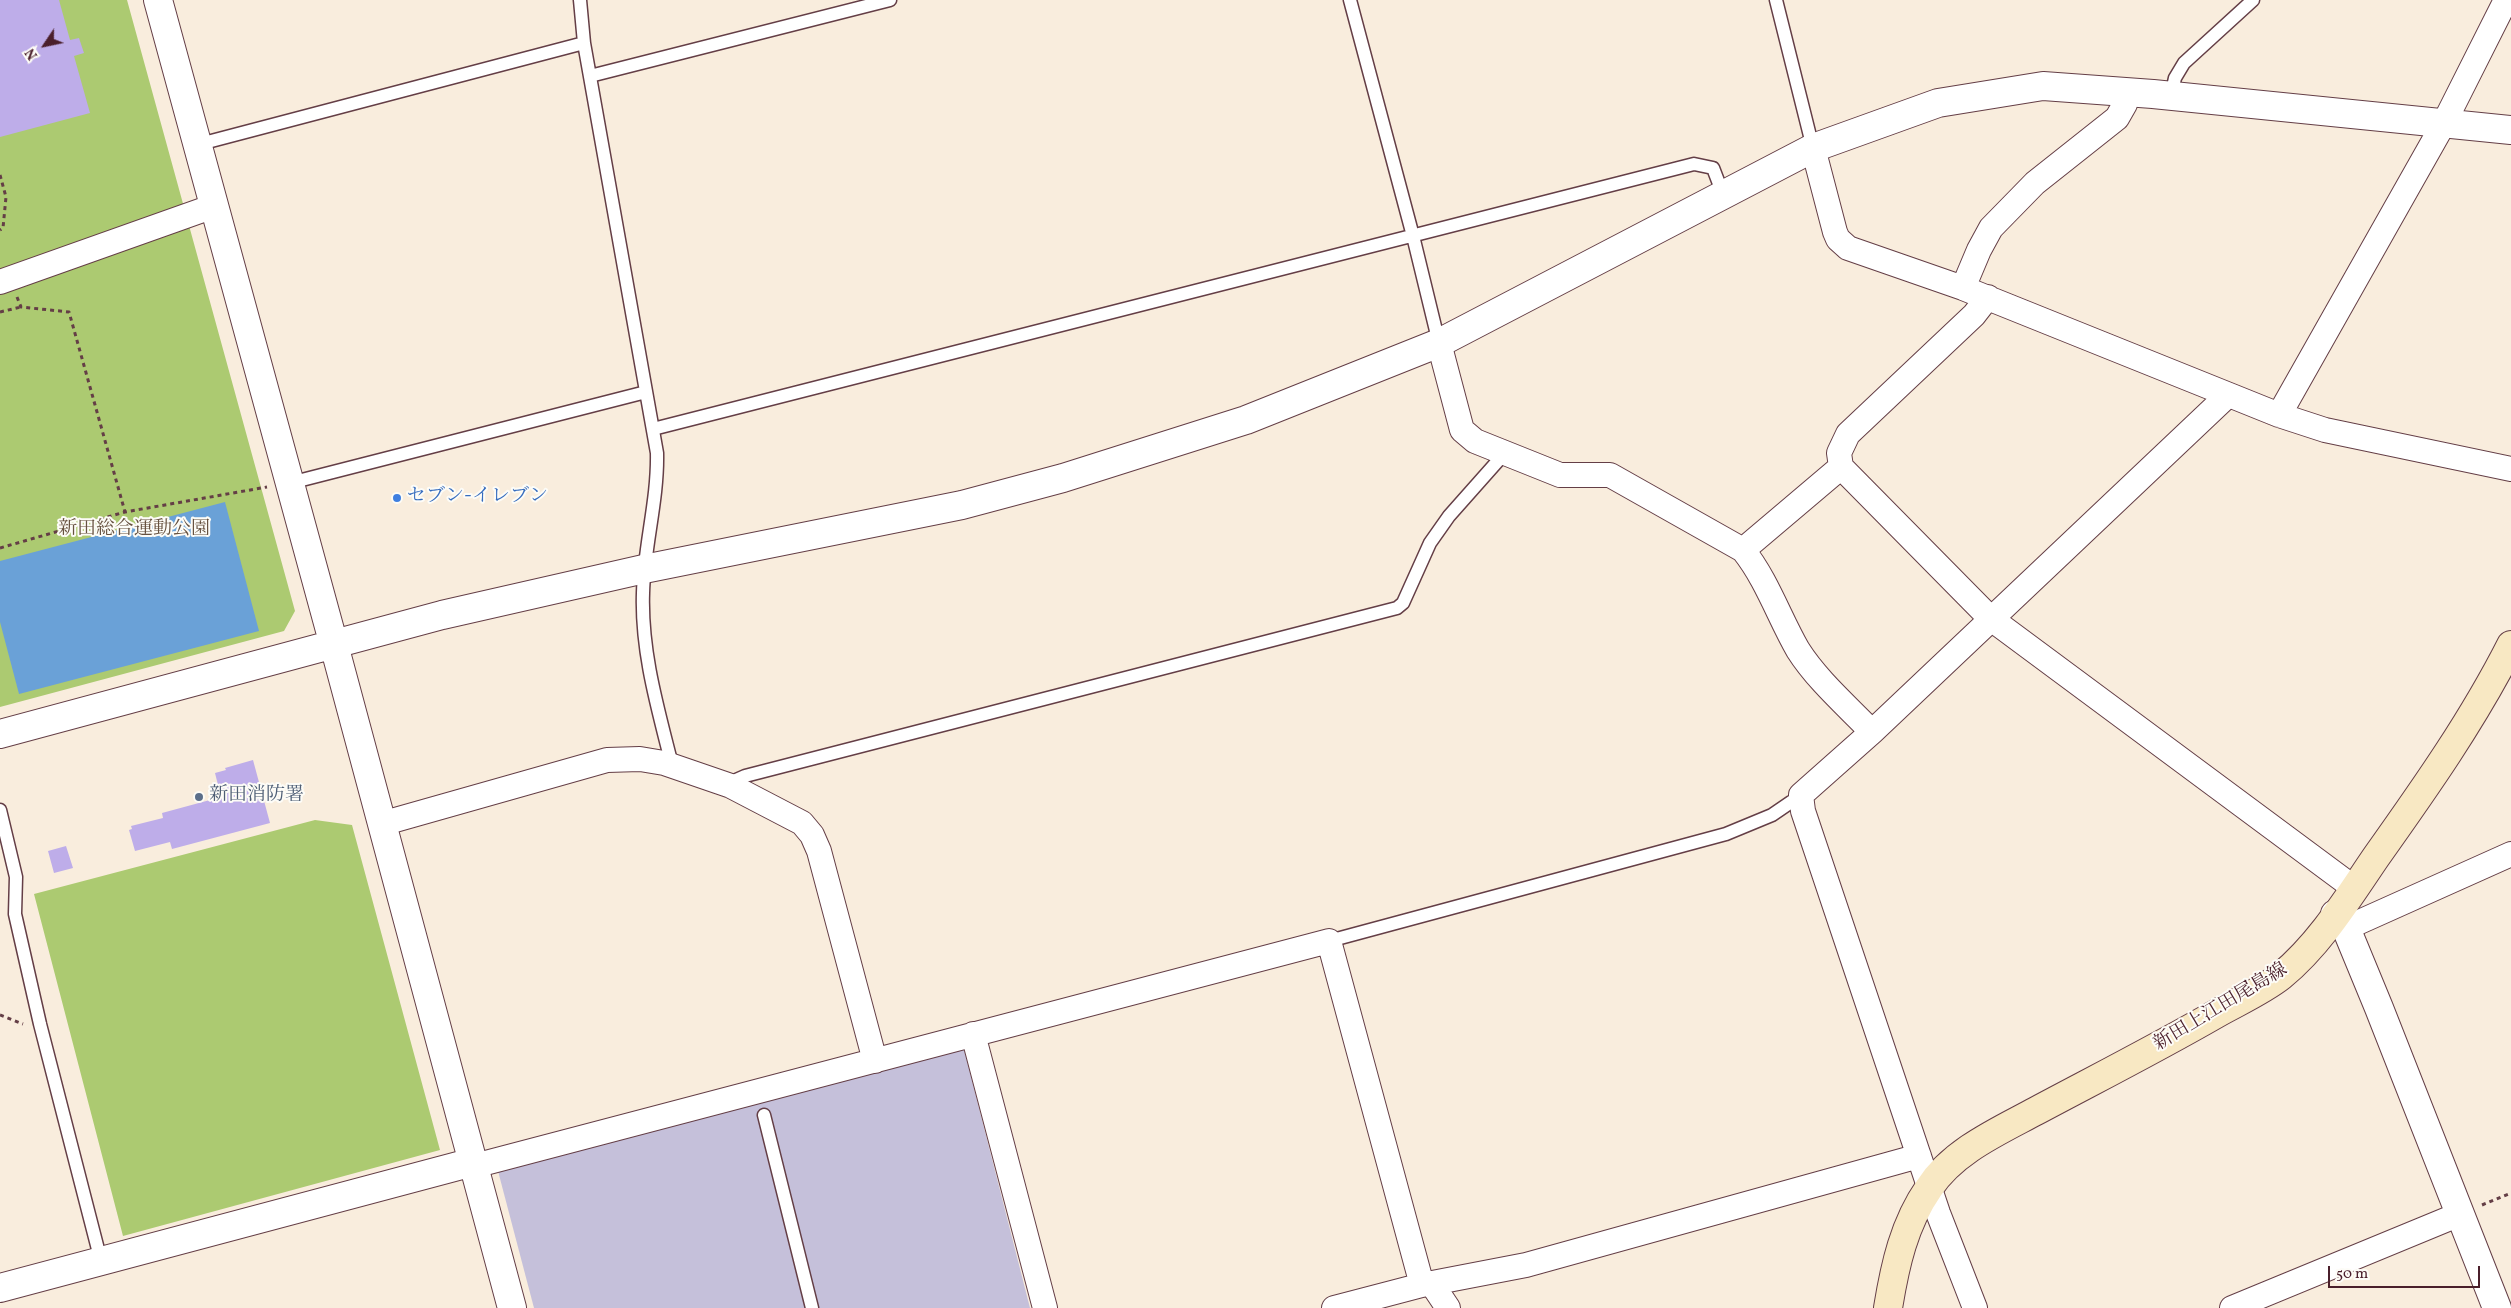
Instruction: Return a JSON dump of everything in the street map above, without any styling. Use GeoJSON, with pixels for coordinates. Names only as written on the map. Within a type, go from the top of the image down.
{"type":"FeatureCollection","features":[{"type":"Feature","properties":{"kind":"main road","name":"新田上江田尾島線"},"geometry":{"type":"LineString","coordinates":[[1888,1308],[1900,1245],[1911,1219],[1930,1186],[1955,1160],[1984,1138],[2172,1039],[2279,978],[2340,921],[2354,888],[2469,723],[2511,645]]}},
{"type":"Feature","properties":{"kind":"street"},"geometry":{"type":"LineString","coordinates":[[158,0],[512,1308]]}},
{"type":"Feature","properties":{"kind":"street"},"geometry":{"type":"LineString","coordinates":[[2279,415],[2444,123],[2506,0]]}},
{"type":"Feature","properties":{"kind":"street"},"geometry":{"type":"LineString","coordinates":[[0,734],[442,616],[644,570],[953,507],[1063,478],[1246,420],[1439,342],[1813,148],[1938,103],[2043,86],[2171,96],[2511,130]]}},
{"type":"Feature","properties":{"kind":"street"},"geometry":{"type":"LineString","coordinates":[[1963,288],[1979,250],[1991,228],[2035,183],[2117,118],[2125,104],[2127,92]]}},
{"type":"Feature","properties":{"kind":"street"},"geometry":{"type":"LineString","coordinates":[[1813,148],[1838,239],[1848,248],[1988,297],[2279,415],[2325,430],[2511,468]]}},
{"type":"Feature","properties":{"kind":"street"},"geometry":{"type":"LineString","coordinates":[[5,280],[214,206]]}},
{"type":"Feature","properties":{"kind":"street"},"geometry":{"type":"LineString","coordinates":[[1988,297],[1974,315],[1848,434],[1839,453],[1841,467],[1990,618],[2354,888]]}},
{"type":"Feature","properties":{"kind":"street"},"geometry":{"type":"LineString","coordinates":[[1439,342],[1462,430],[1475,441],[1560,475],[1610,476],[1743,550],[1756,566],[1800,652],[1820,677],[1872,732]]}},
{"type":"Feature","properties":{"kind":"street"},"geometry":{"type":"LineString","coordinates":[[1975,1308],[1938,1213],[1800,800],[1803,792],[1872,732],[1990,618],[2228,395]]}},
{"type":"Feature","properties":{"kind":"street"},"geometry":{"type":"LineString","coordinates":[[1743,550],[1841,467]]}},
{"type":"Feature","properties":{"kind":"street"},"geometry":{"type":"LineString","coordinates":[[381,824],[607,760],[640,758],[672,765],[731,786],[802,823],[812,835],[819,851],[875,1061]]}},
{"type":"Feature","properties":{"kind":"street"},"geometry":{"type":"LineString","coordinates":[[2497,1308],[2340,921],[2511,854]]}},
{"type":"Feature","properties":{"kind":"street"},"geometry":{"type":"LineString","coordinates":[[0,1288],[1329,941],[1427,1285],[1448,1308]]}},
{"type":"Feature","properties":{"kind":"street"},"geometry":{"type":"LineString","coordinates":[[973,1034],[1045,1308]]}},
{"type":"Feature","properties":{"kind":"street"},"geometry":{"type":"LineString","coordinates":[[1334,1308],[1427,1285],[1526,1265],[1919,1156]]}},
{"type":"Feature","properties":{"kind":"street"},"geometry":{"type":"LineString","coordinates":[[2232,1308],[2460,1214]]}},
{"type":"Feature","properties":{"kind":"lane"},"geometry":{"type":"LineString","coordinates":[[580,0],[584,43],[653,429],[658,470],[644,570],[643,595],[646,645],[652,684],[672,765]]}},
{"type":"Feature","properties":{"kind":"lane"},"geometry":{"type":"LineString","coordinates":[[590,76],[890,0]]}},
{"type":"Feature","properties":{"kind":"lane"},"geometry":{"type":"LineString","coordinates":[[1350,0],[1413,236],[1439,342]]}},
{"type":"Feature","properties":{"kind":"lane"},"geometry":{"type":"LineString","coordinates":[[1776,0],[1813,148]]}},
{"type":"Feature","properties":{"kind":"lane"},"geometry":{"type":"LineString","coordinates":[[2171,96],[2175,78],[2184,63],[2254,0]]}},
{"type":"Feature","properties":{"kind":"lane"},"geometry":{"type":"LineString","coordinates":[[196,145],[584,43]]}},
{"type":"Feature","properties":{"kind":"lane"},"geometry":{"type":"LineString","coordinates":[[653,429],[1694,164],[1713,168],[1723,194]]}},
{"type":"Feature","properties":{"kind":"lane"},"geometry":{"type":"LineString","coordinates":[[290,483],[646,392]]}},
{"type":"Feature","properties":{"kind":"lane"},"geometry":{"type":"LineString","coordinates":[[731,786],[736,780],[745,776],[1397,608],[1403,603],[1430,543],[1449,516],[1504,454]]}},
{"type":"Feature","properties":{"kind":"lane"},"geometry":{"type":"LineString","coordinates":[[1329,941],[1726,834],[1772,815],[1791,802],[1800,800]]}},
{"type":"Feature","properties":{"kind":"lane"},"geometry":{"type":"LineString","coordinates":[[0,810],[16,877],[15,914],[40,1024],[101,1261]]}},
{"type":"Feature","properties":{"kind":"lane"},"geometry":{"type":"LineString","coordinates":[[764,1115],[812,1308]]}},
{"type":"Feature","properties":{"kind":"path"},"geometry":{"type":"LineString","coordinates":[[0,175],[6,198],[3,228],[0,230]]}},
{"type":"Feature","properties":{"kind":"path"},"geometry":{"type":"LineString","coordinates":[[5,280],[21,306]]}},
{"type":"Feature","properties":{"kind":"path"},"geometry":{"type":"LineString","coordinates":[[0,312],[21,306],[69,312],[125,512]]}},
{"type":"Feature","properties":{"kind":"path"},"geometry":{"type":"LineString","coordinates":[[0,548],[125,512],[290,483]]}},
{"type":"Feature","properties":{"kind":"path"},"geometry":{"type":"LineString","coordinates":[[0,1015],[28,1026],[40,1024]]}},
{"type":"Feature","properties":{"kind":"path"},"geometry":{"type":"LineString","coordinates":[[2460,1214],[2511,1193]]}},
{"type":"Feature","properties":{"kind":"shaded area"},"geometry":{"type":"Polygon","coordinates":[[[964,1049],[1030,1308],[534,1308],[498,1171],[964,1049]]]}},
{"type":"Feature","properties":{"kind":"green space","name":"新田総合運動公園"},"geometry":{"type":"Polygon","coordinates":[[[0,0],[127,0],[295,611],[284,631],[0,707],[0,0]]]}},
{"type":"Feature","properties":{"kind":"green space"},"geometry":{"type":"Polygon","coordinates":[[[315,820],[352,825],[440,1150],[123,1236],[34,894],[315,820]]]}},
{"type":"Feature","properties":{"kind":"water"},"geometry":{"type":"Polygon","coordinates":[[[225,502],[259,631],[19,694],[0,622],[0,561],[225,502]]]}},
{"type":"Feature","properties":{"kind":"building"},"geometry":{"type":"Polygon","coordinates":[[[0,0],[59,0],[70,40],[79,38],[84,53],[74,56],[90,113],[0,137],[0,0]]]}},
{"type":"Feature","properties":{"kind":"building"},"geometry":{"type":"Polygon","coordinates":[[[253,760],[270,823],[172,849],[170,842],[135,851],[129,830],[132,829],[131,826],[163,818],[162,813],[221,797],[215,773],[253,760]]]}},
{"type":"Feature","properties":{"kind":"building"},"geometry":{"type":"Polygon","coordinates":[[[66,846],[73,868],[54,873],[48,851],[66,846]]]}},
{"type":"Feature","properties":{"kind":"place","name":"セブン-イレブン"},"geometry":{"type":"Point","coordinates":[397,498]}},
{"type":"Feature","properties":{"kind":"place","name":"新田消防署"},"geometry":{"type":"Point","coordinates":[199,797]}}]}
